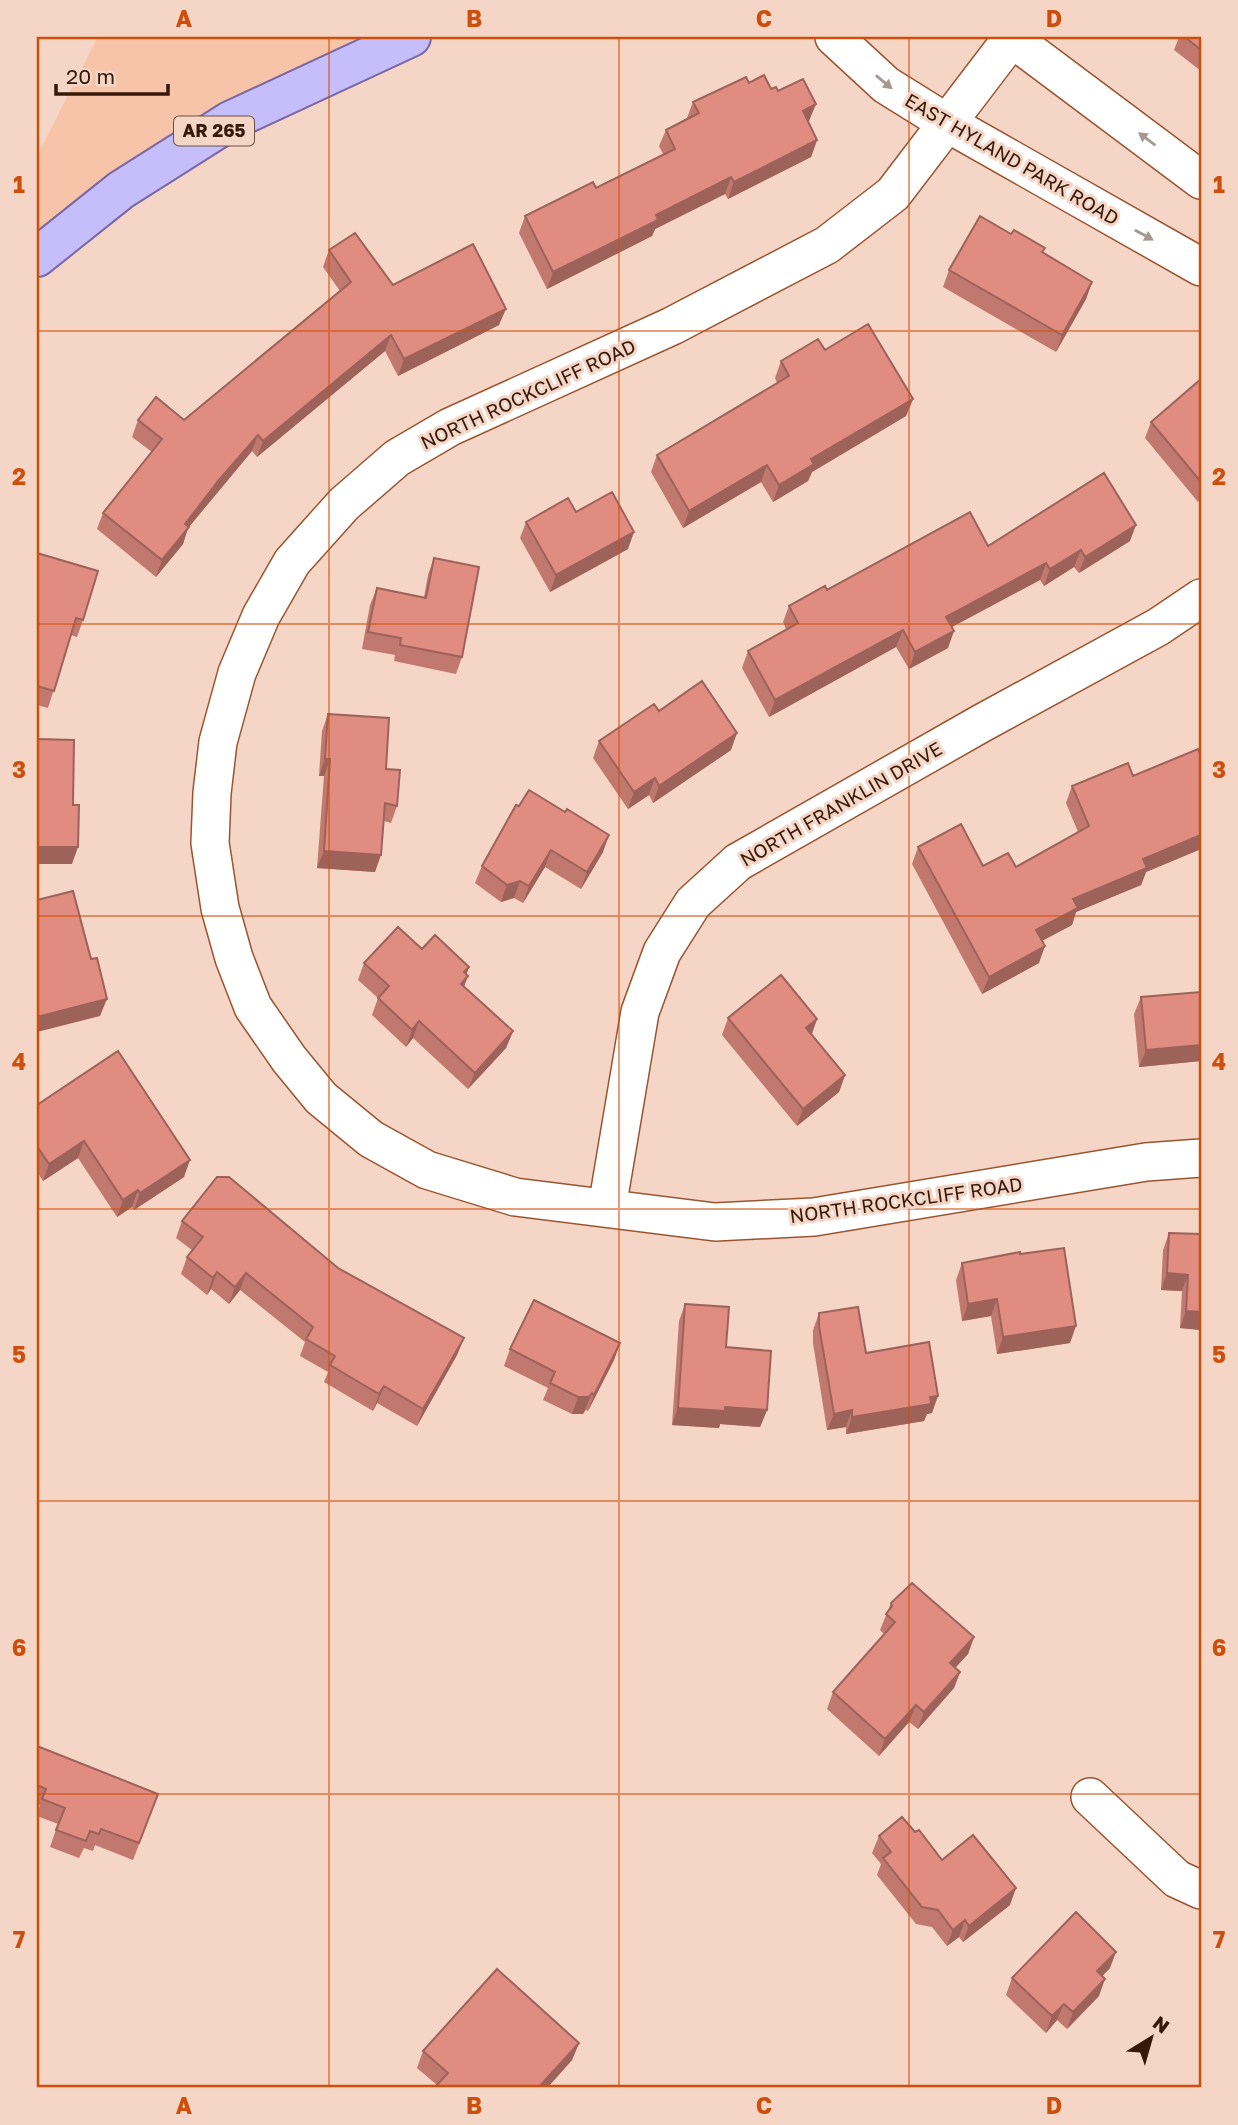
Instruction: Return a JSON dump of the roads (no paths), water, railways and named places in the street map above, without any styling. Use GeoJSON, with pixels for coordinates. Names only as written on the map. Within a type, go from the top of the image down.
{"type":"FeatureCollection","features":[{"type":"Feature","properties":{"kind":"main road","name":"AR 265"},"geometry":{"type":"LineString","coordinates":[[37,257],[121,190],[229,121],[411,37]]}},
{"type":"Feature","properties":{"kind":"street","name":"EAST HYLAND PARK ROAD"},"geometry":{"type":"LineString","coordinates":[[834,37],[886,85],[947,123],[1201,267]]}},
{"type":"Feature","properties":{"kind":"street","name":"NORTH ROCKCLIFF ROAD"},"geometry":{"type":"LineString","coordinates":[[1011,38],[893,194],[827,245],[672,326],[450,427],[397,458],[344,504],[292,562],[261,615],[233,684],[218,742],[212,793],[210,843],[220,908],[234,958],[253,1007],[289,1059],[321,1098],[371,1139],[427,1170],[515,1197],[715,1222],[814,1216],[1146,1162],[1201,1158]]}},
{"type":"Feature","properties":{"kind":"street"},"geometry":{"type":"LineString","coordinates":[[1011,38],[1201,180]]}},
{"type":"Feature","properties":{"kind":"street","name":"NORTH FRANKLIN DRIVE"},"geometry":{"type":"LineString","coordinates":[[607,1208],[640,1012],[662,952],[693,902],[738,862],[982,723],[1158,627],[1201,598]]}},
{"type":"Feature","properties":{"kind":"street"},"geometry":{"type":"LineString","coordinates":[[1090,1797],[1177,1879],[1201,1890]]}}]}
